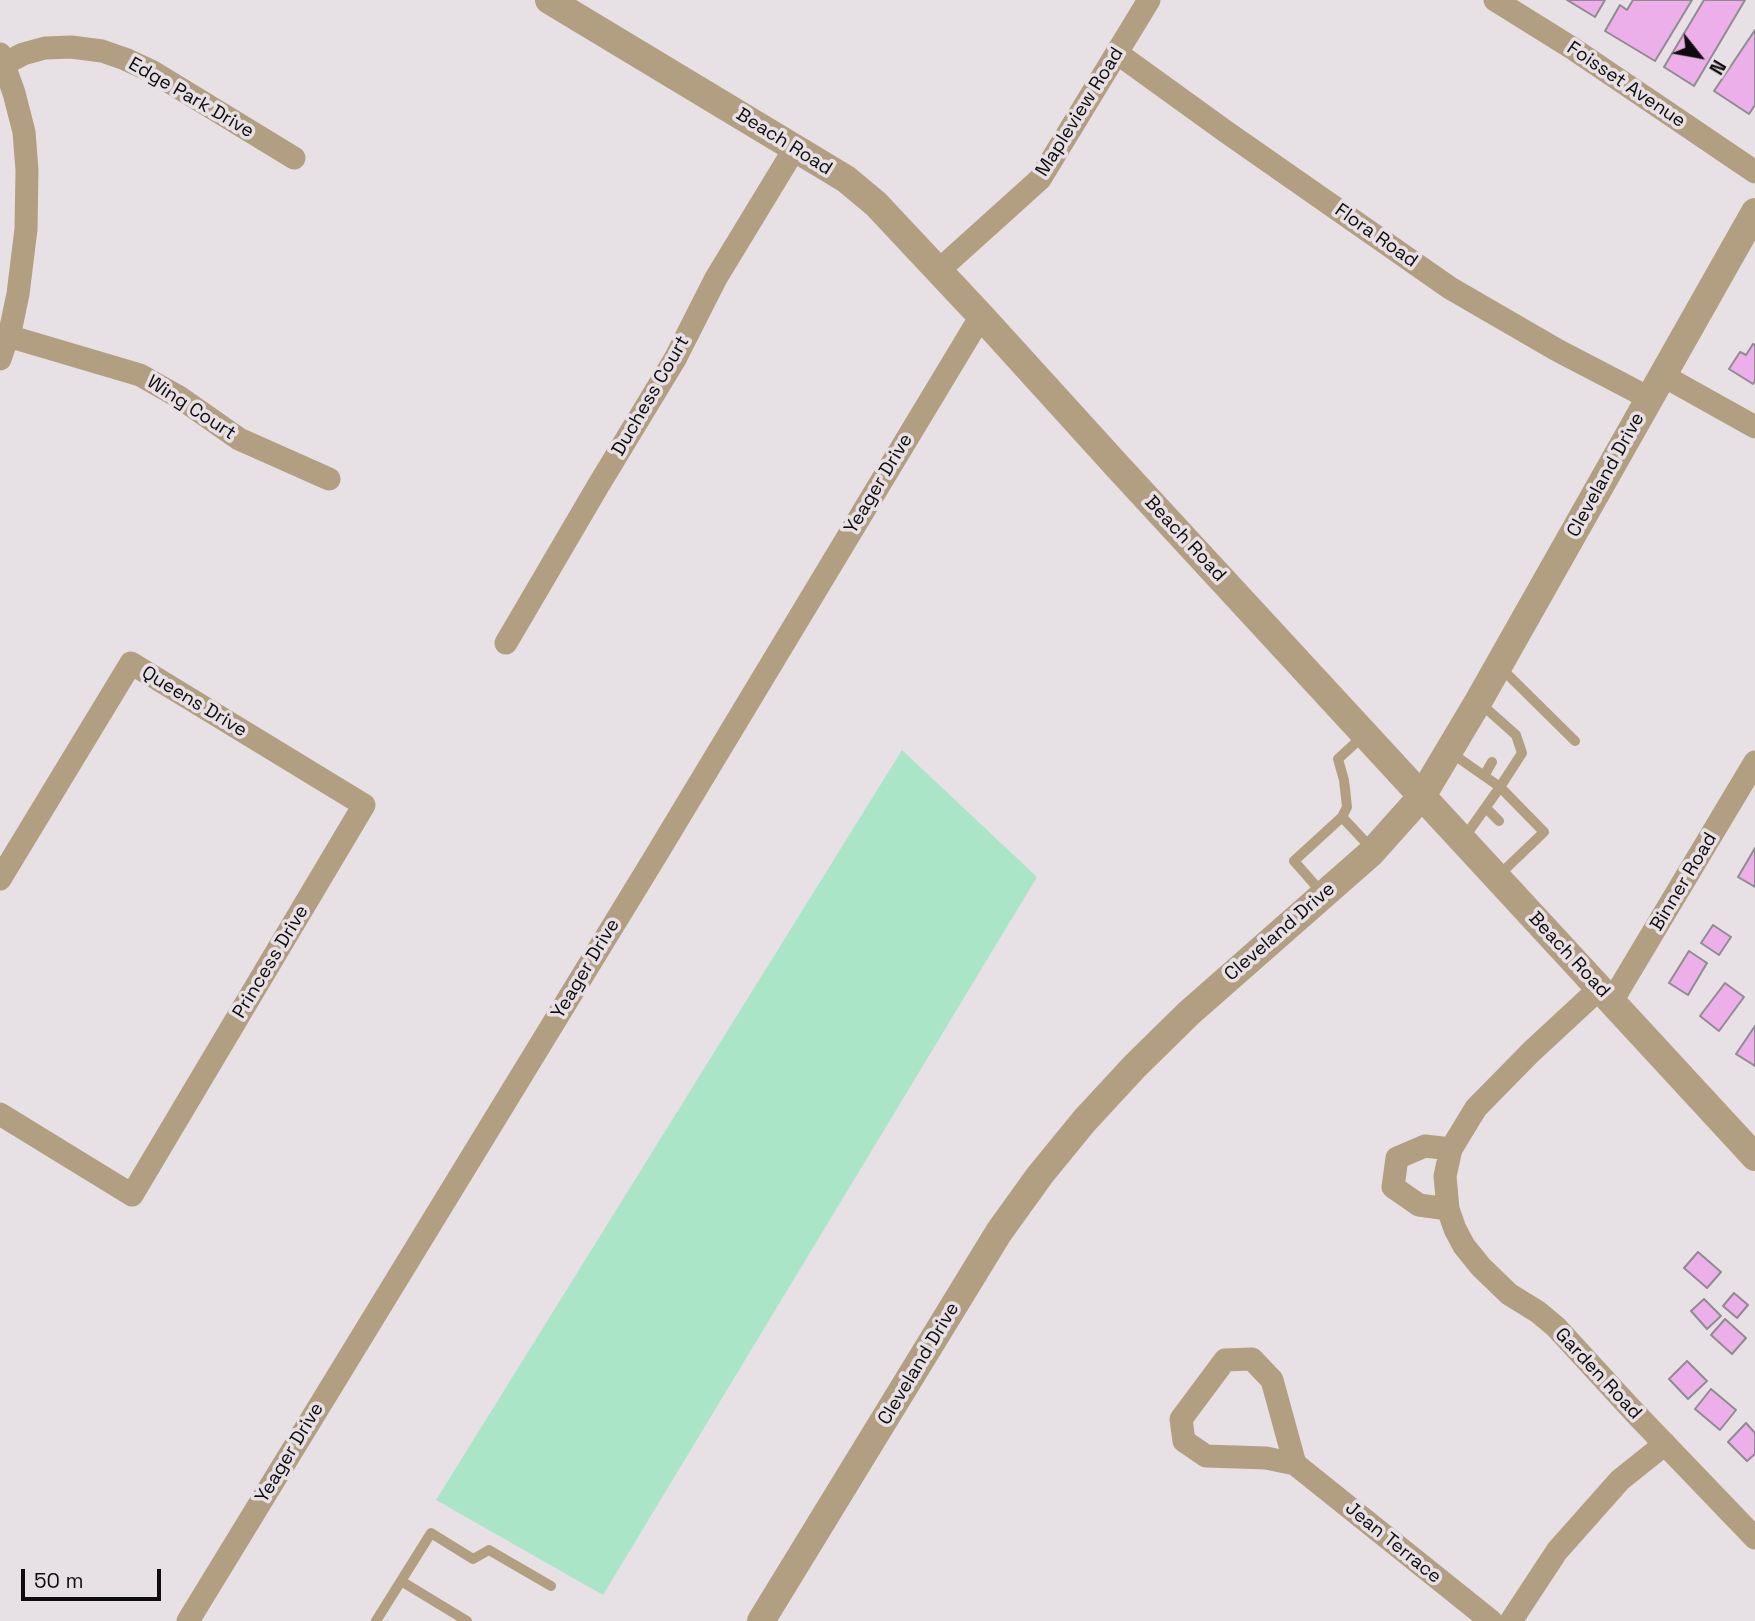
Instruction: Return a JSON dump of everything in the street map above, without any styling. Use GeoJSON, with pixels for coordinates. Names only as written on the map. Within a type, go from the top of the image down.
{"type":"FeatureCollection","features":[{"type":"Feature","properties":{"kind":"street","name":"Beach Road"},"geometry":{"type":"LineString","coordinates":[[549,0],[863,192],[981,316],[1755,1157]]}},
{"type":"Feature","properties":{"kind":"street","name":"Mapleview Road"},"geometry":{"type":"LineString","coordinates":[[938,271],[1040,179],[1149,0]]}},
{"type":"Feature","properties":{"kind":"street","name":"Foisset Avenue"},"geometry":{"type":"LineString","coordinates":[[1495,0],[1572,48],[1755,172]]}},
{"type":"Feature","properties":{"kind":"street","name":"Edge Park Drive"},"geometry":{"type":"LineString","coordinates":[[2,59],[58,47],[102,51],[125,58],[153,72],[294,159]]}},
{"type":"Feature","properties":{"kind":"street","name":"Flora Road"},"geometry":{"type":"LineString","coordinates":[[1117,53],[1450,288],[1557,350],[1755,427]]}},
{"type":"Feature","properties":{"kind":"street"},"geometry":{"type":"LineString","coordinates":[[0,359],[18,294],[26,229],[27,170],[24,132],[2,59]]}},
{"type":"Feature","properties":{"kind":"street","name":"Duchess Court"},"geometry":{"type":"LineString","coordinates":[[506,643],[675,359],[716,278],[794,148]]}},
{"type":"Feature","properties":{"kind":"street","name":"Cleveland Drive"},"geometry":{"type":"LineString","coordinates":[[761,1621],[999,1232],[1040,1175],[1085,1120],[1180,1021],[1373,850],[1422,796],[1755,212]]}},
{"type":"Feature","properties":{"kind":"street","name":"Yeager Drive"},"geometry":{"type":"LineString","coordinates":[[188,1621],[655,857],[981,316]]}},
{"type":"Feature","properties":{"kind":"street","name":"Wing Court"},"geometry":{"type":"LineString","coordinates":[[8,336],[140,375],[179,397],[239,439],[329,479]]}},
{"type":"Feature","properties":{"kind":"street","name":"Queens Drive"},"geometry":{"type":"LineString","coordinates":[[0,879],[131,663],[364,805]]}},
{"type":"Feature","properties":{"kind":"street","name":"Binner Road"},"geometry":{"type":"LineString","coordinates":[[1606,995],[1755,762]]}},
{"type":"Feature","properties":{"kind":"street","name":"Princess Drive"},"geometry":{"type":"LineString","coordinates":[[0,1114],[132,1195],[364,805]]}},
{"type":"Feature","properties":{"kind":"street","name":"Garden Road"},"geometry":{"type":"LineString","coordinates":[[1606,995],[1531,1052],[1476,1108],[1451,1149],[1445,1175],[1448,1209],[1464,1246],[1481,1267],[1509,1294],[1556,1327],[1755,1538]]}},
{"type":"Feature","properties":{"kind":"street"},"geometry":{"type":"LineString","coordinates":[[1448,1209],[1419,1205],[1393,1187],[1398,1158],[1425,1146],[1451,1149]]}},
{"type":"Feature","properties":{"kind":"street","name":"Jean Terrace"},"geometry":{"type":"LineString","coordinates":[[1295,1464],[1272,1380],[1252,1359],[1225,1360],[1181,1419],[1184,1441],[1206,1456],[1266,1458],[1295,1464],[1491,1621]]}},
{"type":"Feature","properties":{"kind":"street"},"geometry":{"type":"LineString","coordinates":[[1511,1621],[1557,1551],[1620,1480],[1665,1444]]}},
{"type":"Feature","properties":{"kind":"lane"},"geometry":{"type":"LineString","coordinates":[[1498,666],[1574,741]]}},
{"type":"Feature","properties":{"kind":"lane"},"geometry":{"type":"LineString","coordinates":[[1462,840],[1500,788],[1522,752],[1516,735],[1508,735],[1478,702]]}},
{"type":"Feature","properties":{"kind":"lane"},"geometry":{"type":"LineString","coordinates":[[1323,894],[1294,861],[1342,817],[1347,807],[1344,780],[1338,760],[1365,734]]}},
{"type":"Feature","properties":{"kind":"lane"},"geometry":{"type":"LineString","coordinates":[[1449,751],[1500,788],[1544,832],[1497,877]]}},
{"type":"Feature","properties":{"kind":"lane"},"geometry":{"type":"LineString","coordinates":[[1484,776],[1492,762]]}},
{"type":"Feature","properties":{"kind":"lane"},"geometry":{"type":"LineString","coordinates":[[1486,808],[1499,821]]}},
{"type":"Feature","properties":{"kind":"lane"},"geometry":{"type":"LineString","coordinates":[[1342,817],[1373,850]]}},
{"type":"Feature","properties":{"kind":"lane"},"geometry":{"type":"LineString","coordinates":[[1516,839],[1526,850]]}},
{"type":"Feature","properties":{"kind":"lane"},"geometry":{"type":"LineString","coordinates":[[376,1621],[431,1534],[473,1559],[489,1550],[551,1586]]}},
{"type":"Feature","properties":{"kind":"lane"},"geometry":{"type":"LineString","coordinates":[[401,1581],[467,1621]]}},
{"type":"Feature","properties":{"kind":"green space"},"geometry":{"type":"Polygon","coordinates":[[[902,750],[1037,877],[603,1595],[436,1500],[902,750]]]}},
{"type":"Feature","properties":{"kind":"building"},"geometry":{"type":"Polygon","coordinates":[[[1567,0],[1605,0],[1595,17],[1567,0]]]}},
{"type":"Feature","properties":{"kind":"building"},"geometry":{"type":"Polygon","coordinates":[[[1633,0],[1692,0],[1655,61],[1605,31],[1620,5],[1627,10],[1633,0]]]}},
{"type":"Feature","properties":{"kind":"building"},"geometry":{"type":"Polygon","coordinates":[[[1704,0],[1745,0],[1694,86],[1664,67],[1704,0]]]}},
{"type":"Feature","properties":{"kind":"building"},"geometry":{"type":"Polygon","coordinates":[[[1755,30],[1755,105],[1749,114],[1714,91],[1755,30]]]}},
{"type":"Feature","properties":{"kind":"building"},"geometry":{"type":"Polygon","coordinates":[[[1753,344],[1753,384],[1729,369],[1740,352],[1746,355],[1753,344]]]}},
{"type":"Feature","properties":{"kind":"building"},"geometry":{"type":"Polygon","coordinates":[[[1755,848],[1755,887],[1738,877],[1755,848]]]}},
{"type":"Feature","properties":{"kind":"building"},"geometry":{"type":"Polygon","coordinates":[[[1713,925],[1731,937],[1719,955],[1701,943],[1713,925]]]}},
{"type":"Feature","properties":{"kind":"building"},"geometry":{"type":"Polygon","coordinates":[[[1689,951],[1707,963],[1688,995],[1669,983],[1689,951]]]}},
{"type":"Feature","properties":{"kind":"building"},"geometry":{"type":"Polygon","coordinates":[[[1725,983],[1744,997],[1719,1031],[1700,1016],[1725,983]]]}},
{"type":"Feature","properties":{"kind":"building"},"geometry":{"type":"Polygon","coordinates":[[[1755,1026],[1755,1066],[1736,1054],[1755,1026]]]}},
{"type":"Feature","properties":{"kind":"building"},"geometry":{"type":"Polygon","coordinates":[[[1698,1252],[1721,1272],[1707,1288],[1684,1268],[1698,1252]]]}},
{"type":"Feature","properties":{"kind":"building"},"geometry":{"type":"Polygon","coordinates":[[[1734,1293],[1748,1305],[1737,1318],[1723,1306],[1734,1293]]]}},
{"type":"Feature","properties":{"kind":"building"},"geometry":{"type":"Polygon","coordinates":[[[1704,1299],[1721,1316],[1707,1329],[1691,1311],[1704,1299]]]}},
{"type":"Feature","properties":{"kind":"building"},"geometry":{"type":"Polygon","coordinates":[[[1725,1319],[1746,1338],[1732,1354],[1711,1335],[1725,1319]]]}},
{"type":"Feature","properties":{"kind":"building"},"geometry":{"type":"Polygon","coordinates":[[[1687,1361],[1707,1381],[1688,1399],[1669,1379],[1687,1361]]]}},
{"type":"Feature","properties":{"kind":"building"},"geometry":{"type":"Polygon","coordinates":[[[1711,1389],[1736,1410],[1720,1430],[1695,1409],[1711,1389]]]}},
{"type":"Feature","properties":{"kind":"building"},"geometry":{"type":"Polygon","coordinates":[[[1746,1423],[1755,1433],[1755,1454],[1747,1461],[1728,1442],[1746,1423]]]}}]}
